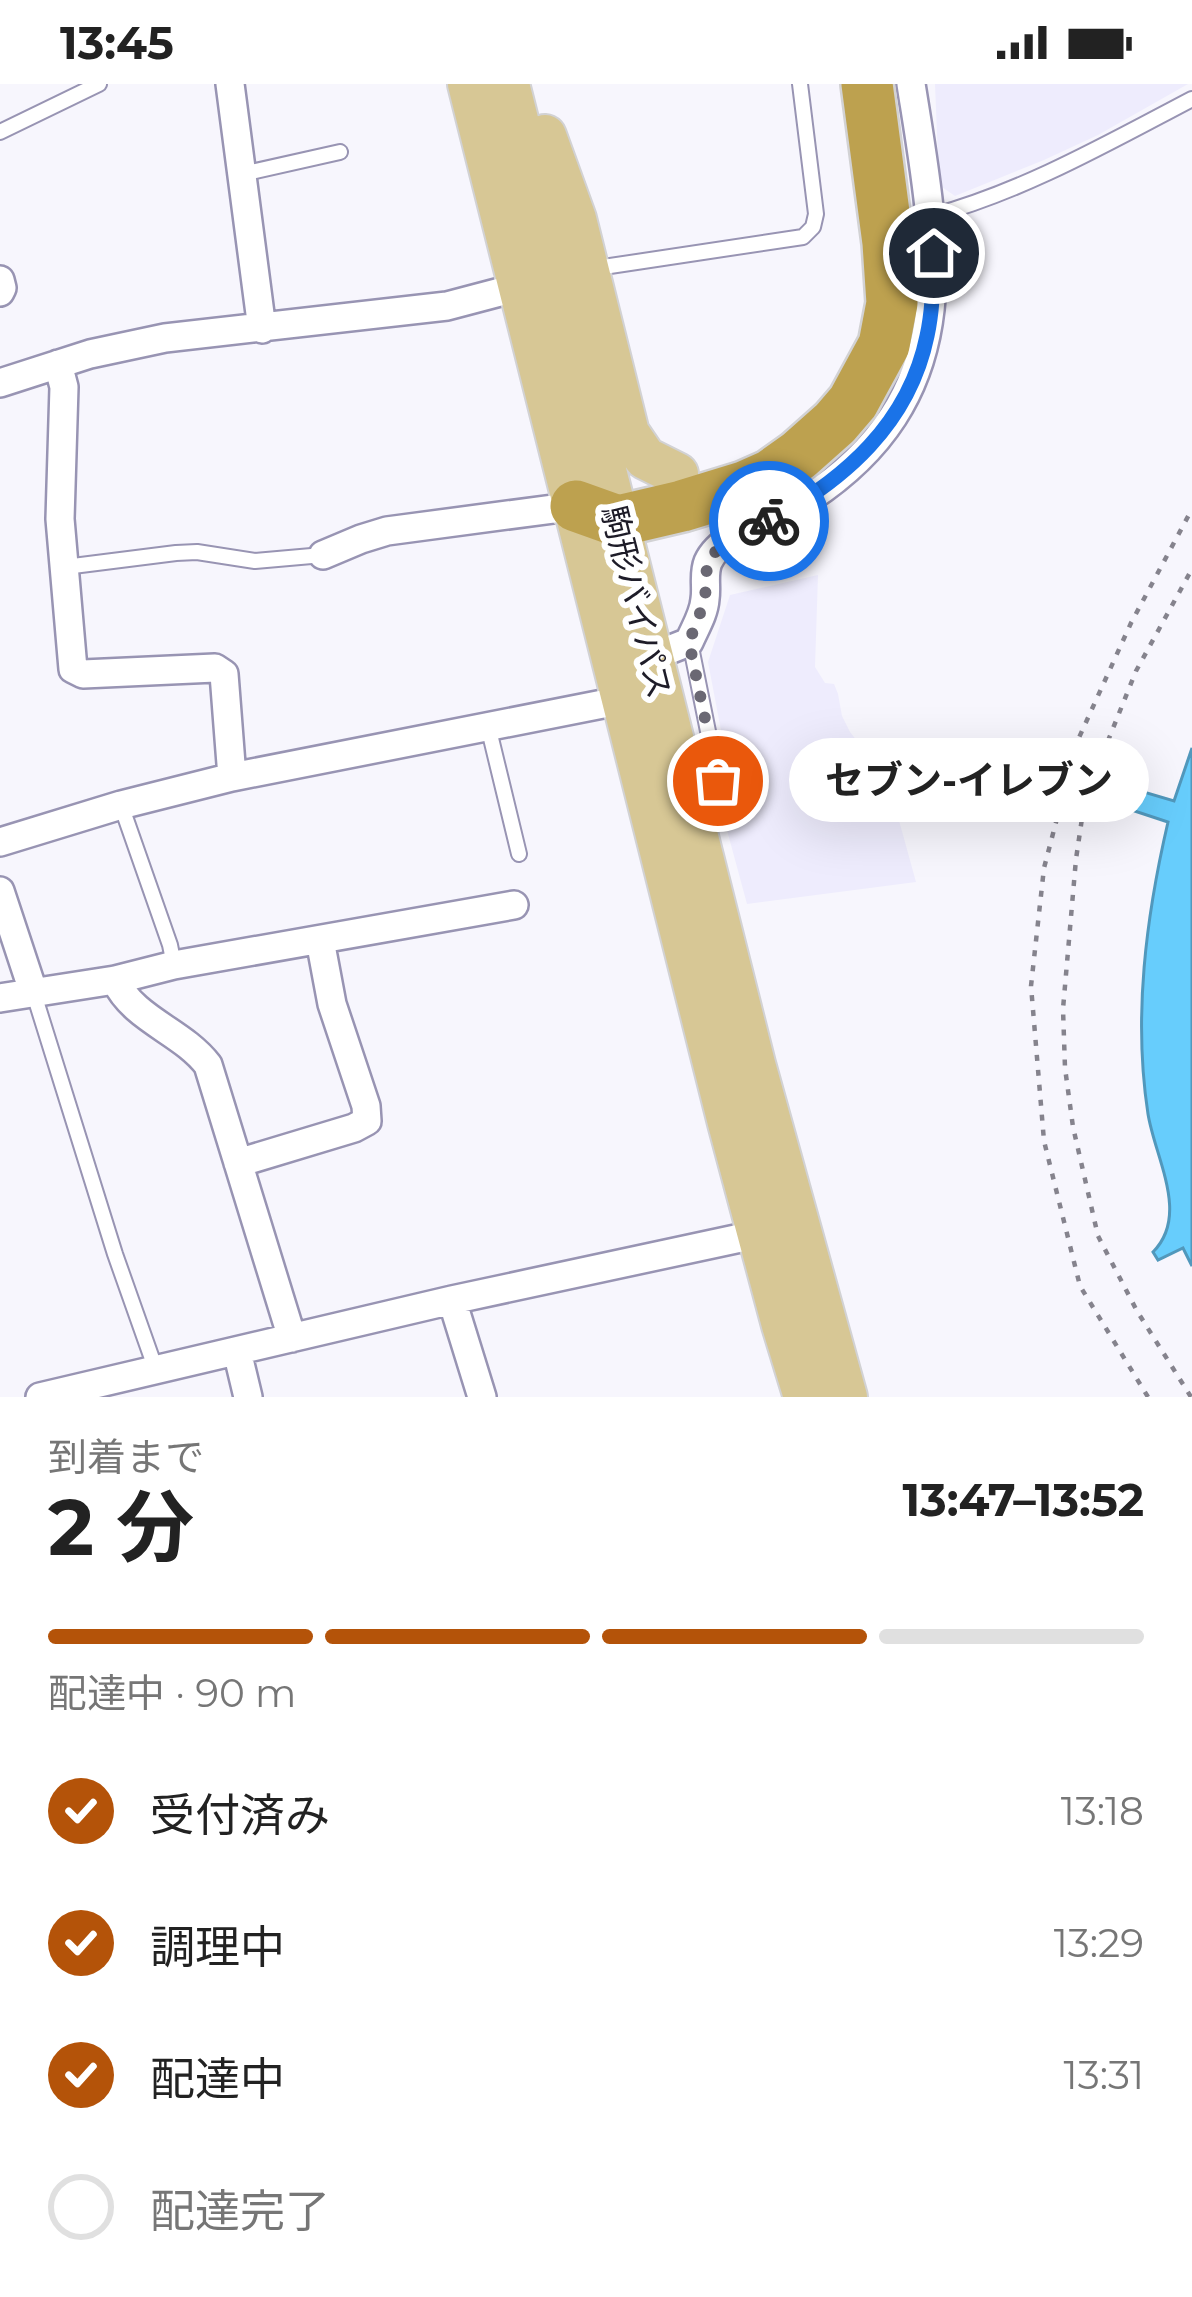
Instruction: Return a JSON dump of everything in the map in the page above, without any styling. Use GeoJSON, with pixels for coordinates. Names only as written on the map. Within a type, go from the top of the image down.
{"type":"FeatureCollection","features":[{"type":"Feature","properties":{"kind":"highway"},"geometry":{"type":"LineString","coordinates":[[601,507],[676,474],[763,447],[825,392],[850,340],[865,245],[842,84]]}},
{"type":"Feature","properties":{"kind":"highway"},"geometry":{"type":"LineString","coordinates":[[601,507],[682,506],[831,456],[836,423],[860,391],[889,328],[891,278],[867,84]]}},
{"type":"Feature","properties":{"kind":"main road","name":"駒形バイパス"},"geometry":{"type":"LineString","coordinates":[[469,84],[554,277]]}},
{"type":"Feature","properties":{"kind":"main road","name":"駒形バイパス"},"geometry":{"type":"LineString","coordinates":[[508,84],[601,507],[623,700],[758,1234],[846,1397]]}},
{"type":"Feature","properties":{"kind":"main road"},"geometry":{"type":"LineString","coordinates":[[526,84],[575,219],[554,277],[628,433],[645,458],[676,474]]}},
{"type":"Feature","properties":{"kind":"main road","name":"駒形バイパス"},"geometry":{"type":"LineString","coordinates":[[601,507],[670,650],[686,788],[754,1064],[802,1319],[805,1397]]}},
{"type":"Feature","properties":{"kind":"street"},"geometry":{"type":"LineString","coordinates":[[230,84],[262,328]]}},
{"type":"Feature","properties":{"kind":"street"},"geometry":{"type":"LineString","coordinates":[[670,650],[705,600],[707,564],[718,548],[732,536],[807,500],[831,456],[877,441],[917,372],[932,308],[934,253],[911,84]]}},
{"type":"Feature","properties":{"kind":"street"},"geometry":{"type":"LineString","coordinates":[[0,383],[164,338],[447,306],[554,277]]}},
{"type":"Feature","properties":{"kind":"street"},"geometry":{"type":"LineString","coordinates":[[0,280],[0,292]]}},
{"type":"Feature","properties":{"kind":"street"},"geometry":{"type":"LineString","coordinates":[[58,364],[64,387],[60,519],[74,669],[83,674],[215,668],[224,674],[232,777]]}},
{"type":"Feature","properties":{"kind":"street"},"geometry":{"type":"LineString","coordinates":[[323,555],[387,531],[601,507]]}},
{"type":"Feature","properties":{"kind":"street"},"geometry":{"type":"LineString","coordinates":[[0,842],[232,777],[623,700]]}},
{"type":"Feature","properties":{"kind":"street"},"geometry":{"type":"LineString","coordinates":[[0,891],[33,991]]}},
{"type":"Feature","properties":{"kind":"street"},"geometry":{"type":"LineString","coordinates":[[0,998],[514,904]]}},
{"type":"Feature","properties":{"kind":"street"},"geometry":{"type":"LineString","coordinates":[[238,1163],[367,1121],[332,1004],[320,940]]}},
{"type":"Feature","properties":{"kind":"street"},"geometry":{"type":"LineString","coordinates":[[115,980],[134,1006],[200,1054],[208,1065],[292,1338]]}},
{"type":"Feature","properties":{"kind":"street"},"geometry":{"type":"LineString","coordinates":[[40,1397],[758,1234]]}},
{"type":"Feature","properties":{"kind":"street"},"geometry":{"type":"LineString","coordinates":[[452,1300],[482,1397]]}},
{"type":"Feature","properties":{"kind":"street"},"geometry":{"type":"LineString","coordinates":[[237,1351],[248,1397]]}},
{"type":"Feature","properties":{"kind":"lane"},"geometry":{"type":"LineString","coordinates":[[0,132],[99,84]]}},
{"type":"Feature","properties":{"kind":"lane"},"geometry":{"type":"LineString","coordinates":[[554,277],[803,237],[816,214],[800,84]]}},
{"type":"Feature","properties":{"kind":"lane"},"geometry":{"type":"LineString","coordinates":[[932,216],[1000,194],[1192,99]]}},
{"type":"Feature","properties":{"kind":"lane"},"geometry":{"type":"LineString","coordinates":[[242,174],[340,152]]}},
{"type":"Feature","properties":{"kind":"lane"},"geometry":{"type":"LineString","coordinates":[[65,567],[197,552],[255,561],[323,555]]}},
{"type":"Feature","properties":{"kind":"lane"},"geometry":{"type":"LineString","coordinates":[[488,727],[519,854]]}},
{"type":"Feature","properties":{"kind":"lane"},"geometry":{"type":"LineString","coordinates":[[121,805],[174,965]]}},
{"type":"Feature","properties":{"kind":"lane"},"geometry":{"type":"LineString","coordinates":[[33,991],[156,1370]]}},
{"type":"Feature","properties":{"kind":"path"},"geometry":{"type":"LineString","coordinates":[[1148,1397],[1080,1286],[1044,1141],[1031,986],[1044,868],[1077,742],[1131,622],[1192,509]]}},
{"type":"Feature","properties":{"kind":"path"},"geometry":{"type":"LineString","coordinates":[[1191,1397],[1137,1311],[1098,1236],[1072,1127],[1063,1009],[1085,798],[1136,671],[1192,569]]}},
{"type":"Feature","properties":{"kind":"shaded area"},"geometry":{"type":"Polygon","coordinates":[[[935,84],[1188,84],[1098,135],[955,196],[939,185],[935,84]]]}},
{"type":"Feature","properties":{"kind":"shaded area"},"geometry":{"type":"Polygon","coordinates":[[[818,575],[815,667],[825,683],[834,684],[850,732],[879,769],[892,795],[916,882],[747,904],[721,808],[735,804],[708,662],[730,595],[818,575]]]}},
{"type":"Feature","properties":{"kind":"water"},"geometry":{"type":"Polygon","coordinates":[[[1192,748],[1192,1266],[1183,1248],[1158,1260],[1153,1252],[1164,1237],[1170,1204],[1148,1114],[1142,1004],[1153,894],[1168,822],[1077,792],[1083,774],[1174,801],[1192,748]]]}},
{"type":"Feature","properties":{"kind":"way so far"},"geometry":{"type":"LineString","coordinates":[[718,781],[689,642],[702,614],[707,564],[732,536],[769,521]]}},
{"type":"Feature","properties":{"kind":"place","name":"セブン-イレブン"},"geometry":{"type":"Point","coordinates":[718,781]}},
{"type":"Feature","properties":{"kind":"route"},"geometry":{"type":"LineString","coordinates":[[769,521],[845,471],[877,441],[902,404],[926,339],[934,253]]}}]}
